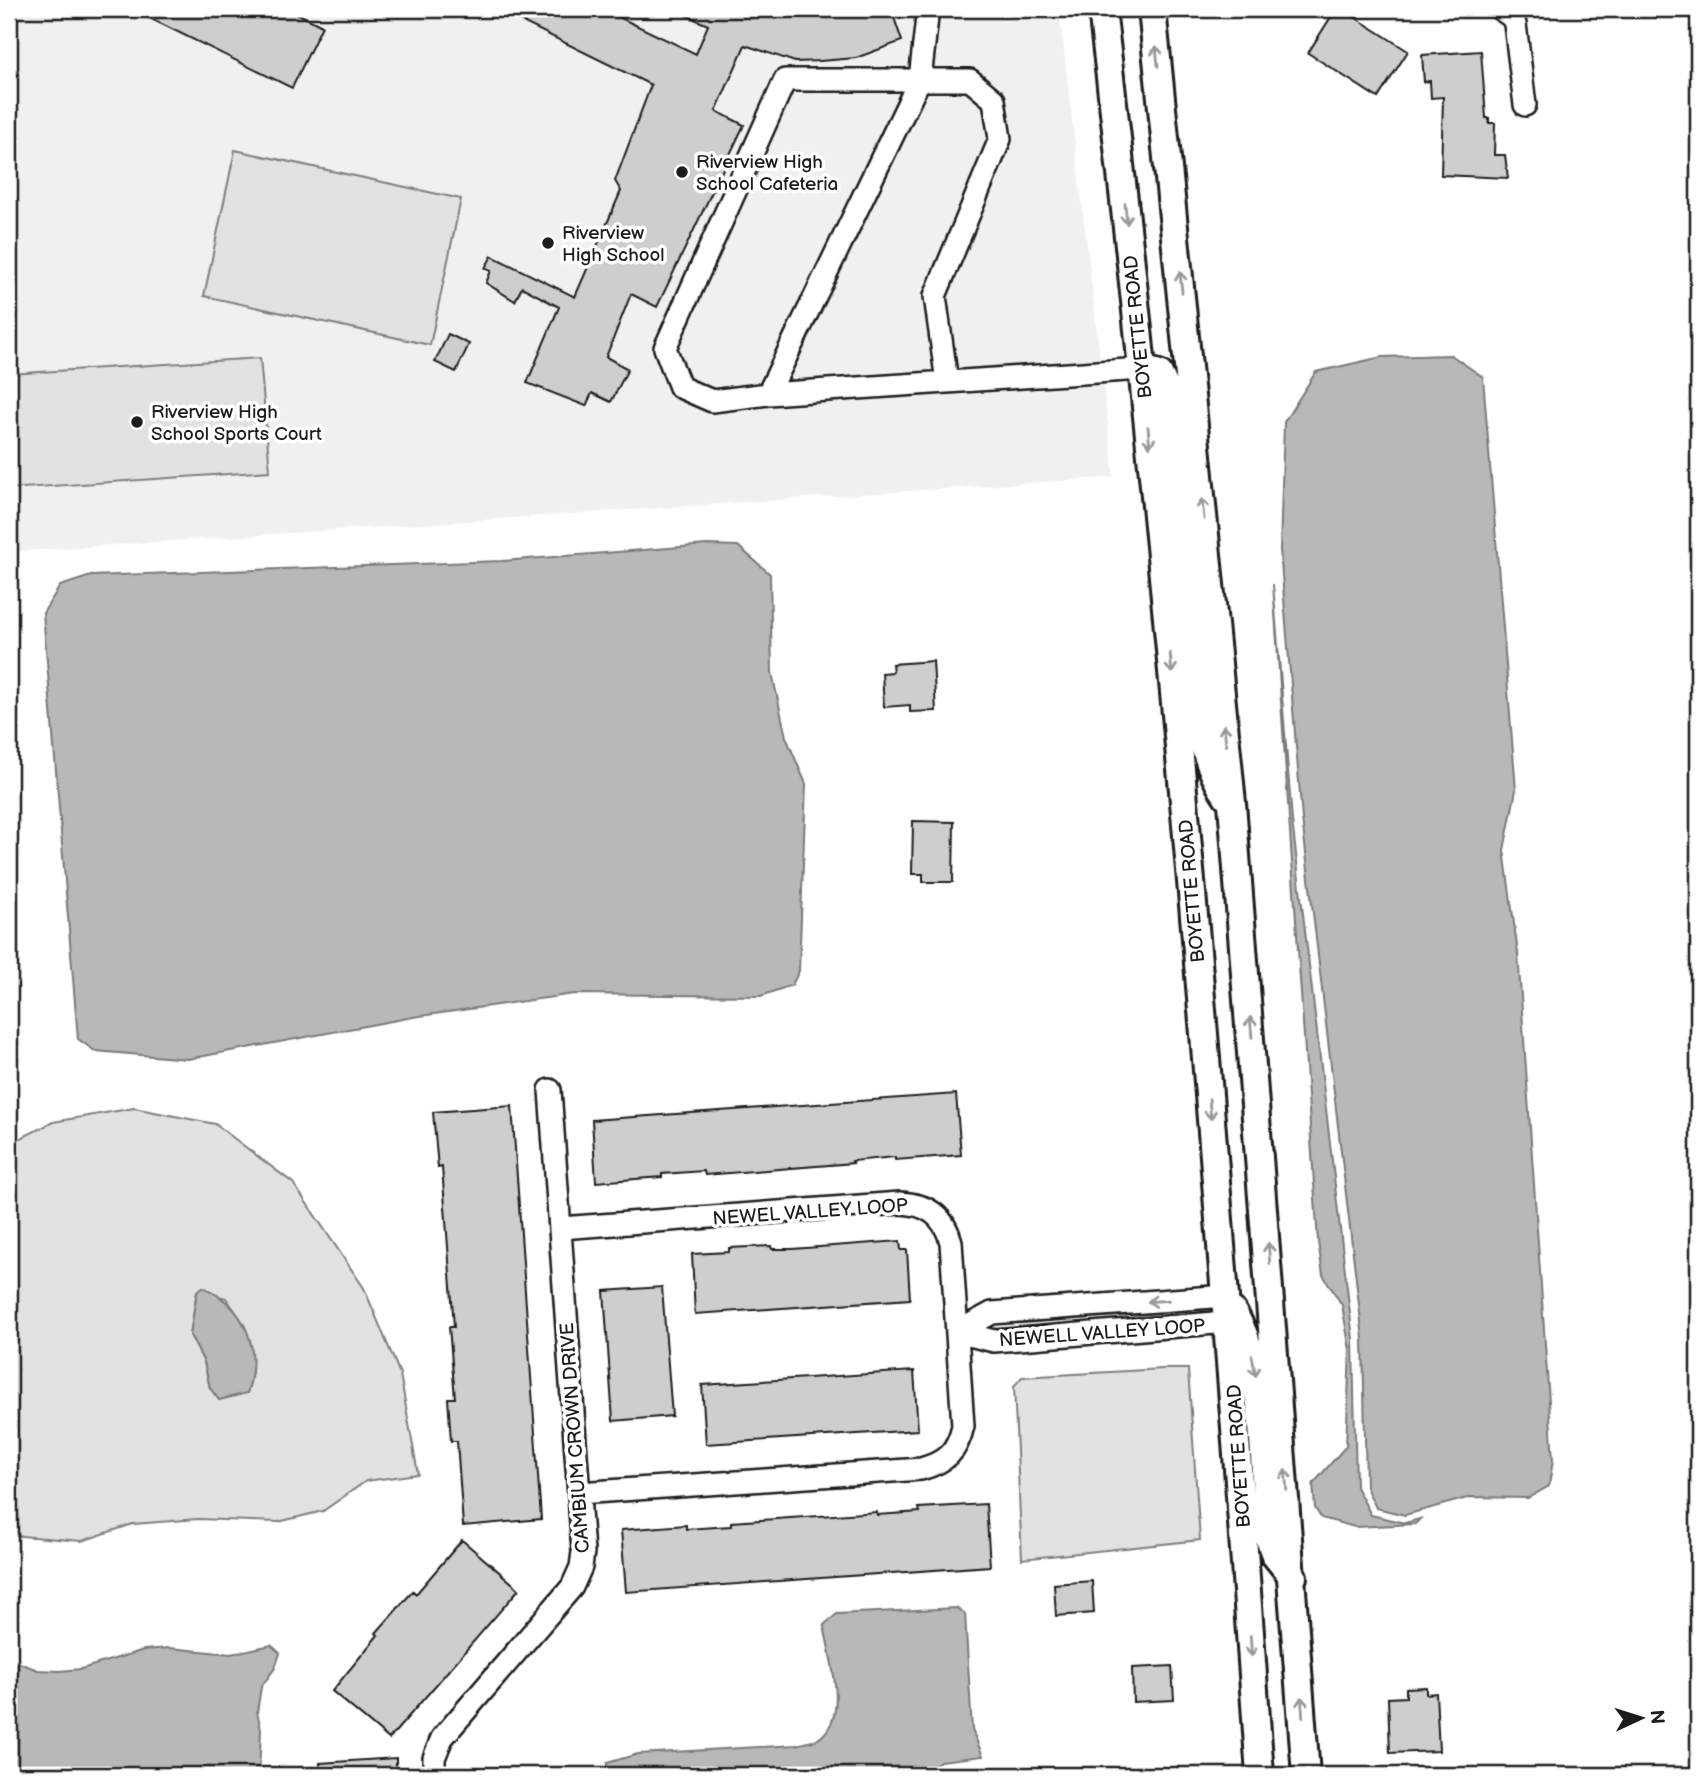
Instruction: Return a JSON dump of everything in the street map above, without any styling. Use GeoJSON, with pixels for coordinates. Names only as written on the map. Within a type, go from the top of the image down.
{"type":"FeatureCollection","features":[{"type":"Feature","properties":{"kind":"main road","name":"BOYETTE ROAD"},"geometry":{"type":"LineString","coordinates":[[1102,9],[1142,369],[1227,1307],[1260,1775]]}},
{"type":"Feature","properties":{"kind":"main road"},"geometry":{"type":"LineString","coordinates":[[1152,9],[1232,803],[1307,1775]]}},
{"type":"Feature","properties":{"kind":"main road"},"geometry":{"type":"LineString","coordinates":[[1142,369],[1159,374],[1167,391],[1200,728],[1204,751],[1217,782],[1232,803]]}},
{"type":"Feature","properties":{"kind":"main road"},"geometry":{"type":"LineString","coordinates":[[1227,1307],[1248,1340],[1257,1383],[1268,1536],[1275,1555],[1293,1577]]}},
{"type":"Feature","properties":{"kind":"street"},"geometry":{"type":"LineString","coordinates":[[768,394],[920,79],[928,9]]}},
{"type":"Feature","properties":{"kind":"street"},"geometry":{"type":"LineString","coordinates":[[1500,9],[1512,17],[1515,24],[1525,105]]}},
{"type":"Feature","properties":{"kind":"street"},"geometry":{"type":"LineString","coordinates":[[947,382],[935,296],[1000,139],[994,100],[970,80],[785,80],[665,348],[680,387],[712,401],[768,394],[1142,369]]}},
{"type":"Feature","properties":{"kind":"street","name":"CAMBIUM CROWN DRIVE"},"geometry":{"type":"LineString","coordinates":[[434,1775],[434,1758],[442,1738],[578,1577],[583,1552],[550,1090]]}},
{"type":"Feature","properties":{"kind":"street","name":"NEWEL VALLEY LOOP"},"geometry":{"type":"LineString","coordinates":[[560,1228],[915,1203],[941,1218],[948,1229],[957,1332],[963,1426],[959,1442],[951,1456],[938,1464],[921,1469],[579,1493]]}},
{"type":"Feature","properties":{"kind":"street","name":"NEWELL VALLEY LOOP"},"geometry":{"type":"LineString","coordinates":[[957,1332],[994,1342],[1227,1307]]}},
{"type":"Feature","properties":{"kind":"shaded area","name":"Riverview High School"},"geometry":{"type":"Polygon","coordinates":[[[9,9],[1059,9],[1114,477],[9,552],[9,9]]]}},
{"type":"Feature","properties":{"kind":"shaded area"},"geometry":{"type":"Polygon","coordinates":[[[235,150],[461,199],[430,345],[204,296],[235,150]]]}},
{"type":"Feature","properties":{"kind":"shaded area"},"geometry":{"type":"Polygon","coordinates":[[[1451,355],[1483,377],[1516,790],[1504,850],[1518,953],[1553,1460],[1549,1486],[1528,1498],[1471,1497],[1405,1515],[1376,1508],[1366,1487],[1363,1339],[1302,819],[1280,550],[1284,422],[1316,372],[1382,357],[1451,355]]]}},
{"type":"Feature","properties":{"kind":"shaded area","name":"Riverview High School Sports Court"},"geometry":{"type":"Polygon","coordinates":[[[260,358],[270,471],[9,489],[9,374],[260,358]]]}},
{"type":"Feature","properties":{"kind":"shaded area"},"geometry":{"type":"Polygon","coordinates":[[[707,545],[738,546],[770,574],[772,673],[786,737],[806,784],[799,971],[792,985],[761,996],[574,994],[413,1017],[188,1059],[95,1051],[78,1039],[43,613],[60,586],[91,576],[502,561],[707,545]]]}},
{"type":"Feature","properties":{"kind":"shaded area"},"geometry":{"type":"Polygon","coordinates":[[[1273,584],[1292,820],[1353,1339],[1356,1487],[1371,1515],[1405,1523],[1420,1519],[1415,1524],[1355,1527],[1321,1518],[1315,1508],[1313,1484],[1346,1446],[1350,1350],[1342,1305],[1323,1275],[1318,1242],[1273,584]]]}},
{"type":"Feature","properties":{"kind":"shaded area"},"geometry":{"type":"Polygon","coordinates":[[[134,1108],[215,1124],[293,1183],[364,1288],[400,1374],[418,1474],[366,1481],[323,1511],[278,1522],[198,1519],[133,1524],[82,1541],[9,1535],[9,1144],[53,1122],[134,1108]],[[197,1291],[190,1335],[204,1362],[210,1388],[247,1393],[252,1367],[249,1343],[240,1320],[226,1298],[197,1291]]]}},
{"type":"Feature","properties":{"kind":"shaded area"},"geometry":{"type":"Polygon","coordinates":[[[203,1287],[230,1306],[247,1331],[253,1360],[247,1393],[219,1400],[210,1388],[204,1362],[190,1335],[197,1291],[203,1287]]]}},
{"type":"Feature","properties":{"kind":"shaded area"},"geometry":{"type":"Polygon","coordinates":[[[1188,1369],[1200,1540],[1022,1559],[1014,1386],[1022,1377],[1188,1369]]]}},
{"type":"Feature","properties":{"kind":"shaded area"},"geometry":{"type":"Polygon","coordinates":[[[957,1608],[965,1614],[972,1730],[983,1756],[940,1761],[922,1775],[607,1775],[607,1763],[638,1754],[796,1745],[818,1739],[828,1729],[834,1717],[836,1702],[833,1669],[824,1625],[837,1614],[957,1608]]]}},
{"type":"Feature","properties":{"kind":"shaded area"},"geometry":{"type":"Polygon","coordinates":[[[271,1645],[280,1653],[275,1668],[261,1687],[257,1712],[261,1729],[259,1775],[9,1775],[9,1659],[38,1670],[60,1671],[81,1669],[144,1650],[169,1648],[231,1654],[271,1645]]]}},
{"type":"Feature","properties":{"kind":"building"},"geometry":{"type":"Polygon","coordinates":[[[131,9],[289,9],[322,26],[292,88],[131,9]]]}},
{"type":"Feature","properties":{"kind":"building"},"geometry":{"type":"Polygon","coordinates":[[[496,9],[602,9],[696,54],[708,25],[672,9],[891,9],[902,41],[856,58],[795,62],[745,45],[716,111],[744,125],[657,307],[631,294],[606,357],[628,369],[611,402],[592,393],[586,406],[527,383],[559,307],[522,287],[515,301],[486,283],[491,271],[485,268],[492,256],[575,297],[621,191],[615,181],[651,85],[496,9]]]}},
{"type":"Feature","properties":{"kind":"building"},"geometry":{"type":"Polygon","coordinates":[[[1336,9],[1342,9],[1408,51],[1378,98],[1308,53],[1336,9]]]}},
{"type":"Feature","properties":{"kind":"building"},"geometry":{"type":"Polygon","coordinates":[[[1481,51],[1486,118],[1489,118],[1489,123],[1495,123],[1494,155],[1505,155],[1508,178],[1441,175],[1443,97],[1431,98],[1430,81],[1424,82],[1422,55],[1481,51]]]}},
{"type":"Feature","properties":{"kind":"building"},"geometry":{"type":"Polygon","coordinates":[[[448,334],[469,344],[456,372],[435,362],[448,334]]]}},
{"type":"Feature","properties":{"kind":"building"},"geometry":{"type":"Polygon","coordinates":[[[933,661],[936,711],[910,712],[910,705],[884,707],[882,673],[893,672],[892,664],[933,661]]]}},
{"type":"Feature","properties":{"kind":"building"},"geometry":{"type":"Polygon","coordinates":[[[913,821],[954,822],[953,882],[923,882],[923,874],[912,874],[913,821]]]}},
{"type":"Feature","properties":{"kind":"building"},"geometry":{"type":"Polygon","coordinates":[[[956,1094],[961,1155],[895,1160],[895,1157],[705,1175],[704,1171],[662,1174],[662,1177],[596,1182],[592,1120],[956,1094]]]}},
{"type":"Feature","properties":{"kind":"building"},"geometry":{"type":"Polygon","coordinates":[[[512,1106],[541,1519],[463,1526],[457,1441],[451,1441],[448,1398],[455,1398],[449,1327],[454,1327],[442,1167],[438,1168],[433,1112],[512,1106]]]}},
{"type":"Feature","properties":{"kind":"building"},"geometry":{"type":"Polygon","coordinates":[[[900,1241],[901,1250],[907,1250],[910,1299],[695,1314],[692,1254],[729,1252],[729,1248],[771,1246],[772,1249],[792,1249],[900,1241]]]}},
{"type":"Feature","properties":{"kind":"building"},"geometry":{"type":"Polygon","coordinates":[[[662,1287],[672,1416],[613,1421],[604,1291],[662,1287]]]}},
{"type":"Feature","properties":{"kind":"building"},"geometry":{"type":"Polygon","coordinates":[[[914,1371],[918,1430],[706,1444],[702,1385],[914,1371]]]}},
{"type":"Feature","properties":{"kind":"building"},"geometry":{"type":"Polygon","coordinates":[[[986,1504],[990,1566],[626,1592],[621,1530],[686,1525],[686,1529],[731,1526],[731,1522],[877,1512],[877,1515],[920,1512],[919,1508],[986,1504]]]}},
{"type":"Feature","properties":{"kind":"building"},"geometry":{"type":"Polygon","coordinates":[[[462,1540],[519,1589],[389,1739],[332,1691],[378,1635],[376,1633],[413,1591],[416,1594],[462,1540]]]}},
{"type":"Feature","properties":{"kind":"building"},"geometry":{"type":"Polygon","coordinates":[[[1092,1581],[1094,1613],[1056,1616],[1054,1584],[1092,1581]]]}},
{"type":"Feature","properties":{"kind":"building"},"geometry":{"type":"Polygon","coordinates":[[[1172,1666],[1174,1700],[1133,1702],[1132,1668],[1172,1666]]]}},
{"type":"Feature","properties":{"kind":"building"},"geometry":{"type":"Polygon","coordinates":[[[1426,1687],[1426,1694],[1436,1693],[1439,1751],[1390,1753],[1388,1698],[1406,1697],[1406,1688],[1426,1687]]]}},
{"type":"Feature","properties":{"kind":"building"},"geometry":{"type":"Polygon","coordinates":[[[396,1758],[396,1775],[320,1775],[320,1763],[396,1758]]]}},
{"type":"Feature","properties":{"kind":"place","name":"Riverview High School Cafeteria"},"geometry":{"type":"Point","coordinates":[682,172]}},
{"type":"Feature","properties":{"kind":"place","name":"Riverview High School"},"geometry":{"type":"Point","coordinates":[548,243]}},
{"type":"Feature","properties":{"kind":"place","name":"Riverview High School Sports Court"},"geometry":{"type":"Point","coordinates":[137,422]}}]}
